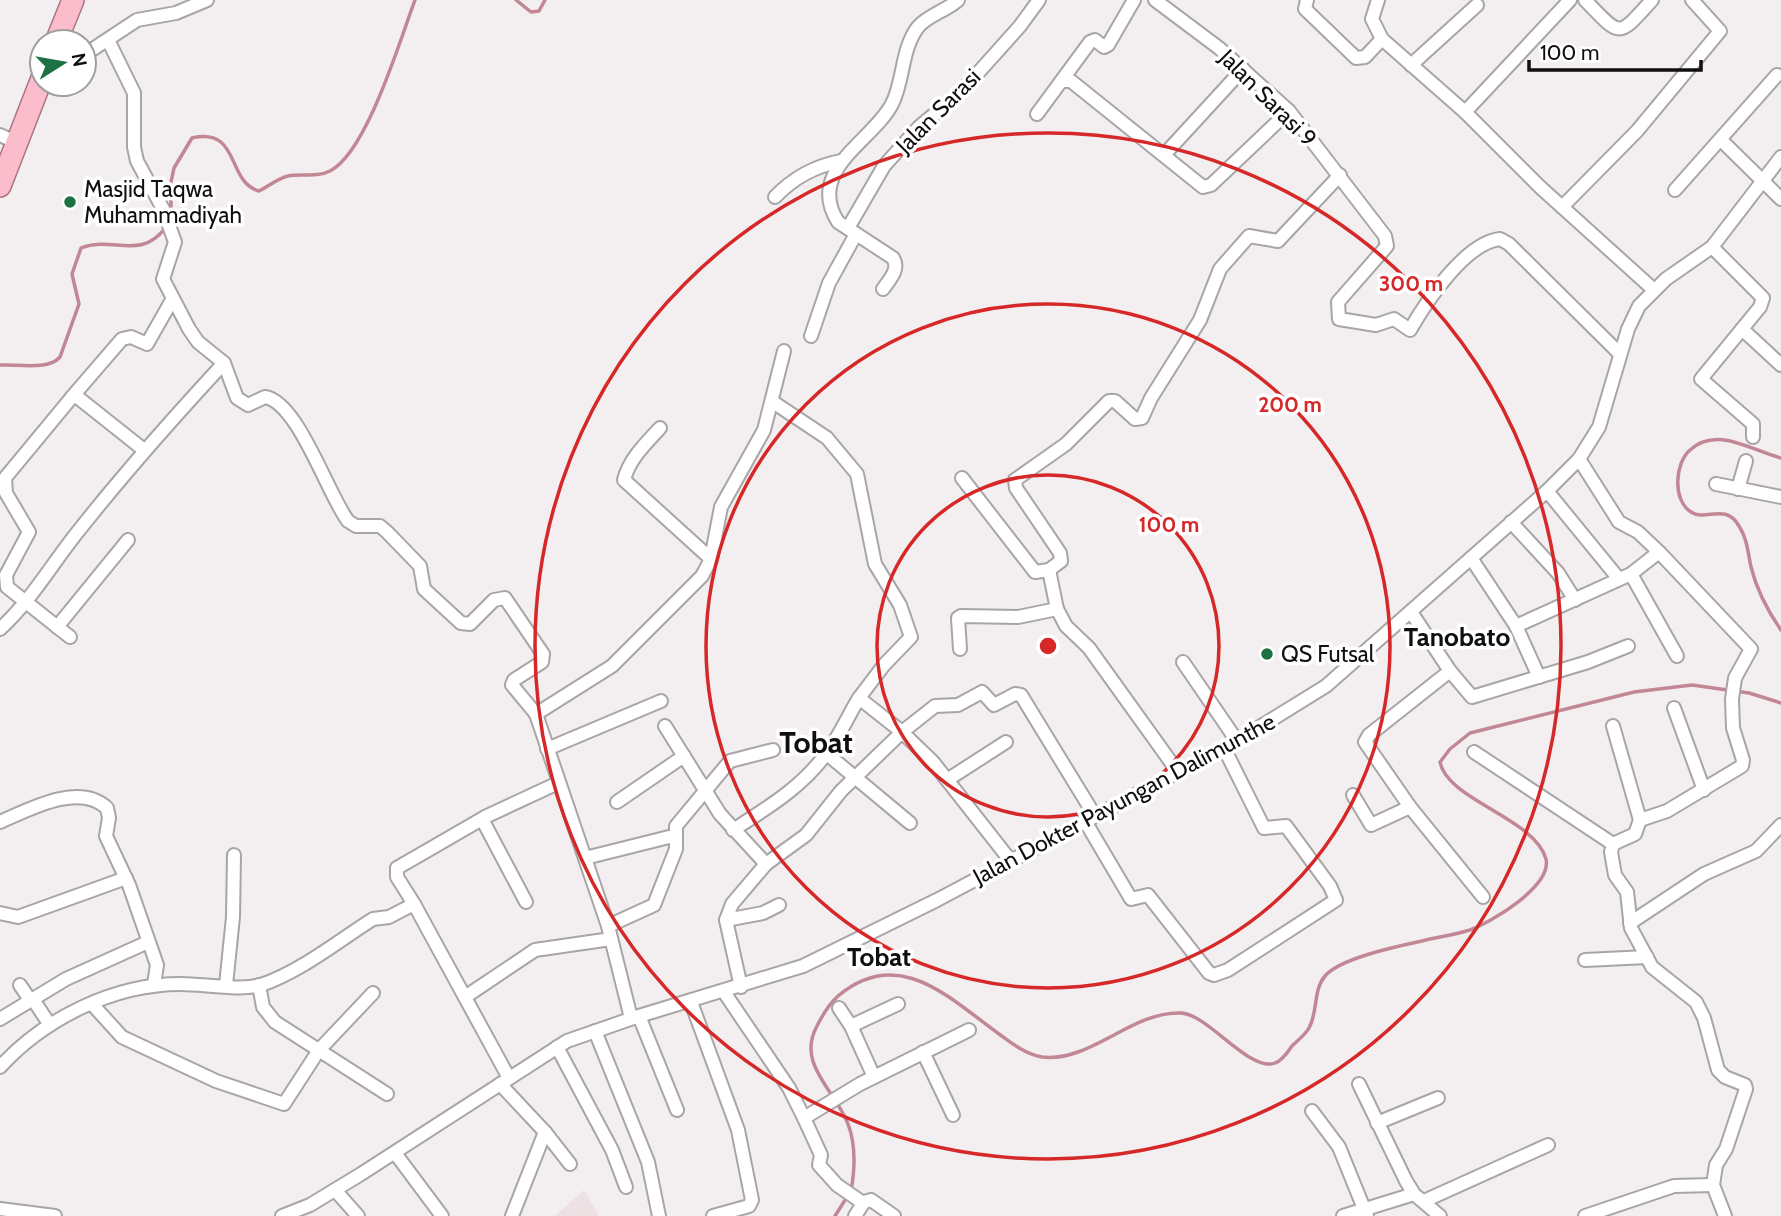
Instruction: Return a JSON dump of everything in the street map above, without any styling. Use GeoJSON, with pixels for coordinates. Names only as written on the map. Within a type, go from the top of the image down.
{"type":"FeatureCollection","features":[{"type":"Feature","properties":{"kind":"highway"},"geometry":{"type":"LineString","coordinates":[[62,28],[73,0]]}},
{"type":"Feature","properties":{"kind":"highway"},"geometry":{"type":"LineString","coordinates":[[0,186],[7,139],[31,98]]}},
{"type":"Feature","properties":{"kind":"street"},"geometry":{"type":"LineString","coordinates":[[98,46],[137,20],[176,13],[207,0]]}},
{"type":"Feature","properties":{"kind":"street"},"geometry":{"type":"LineString","coordinates":[[883,289],[895,270],[896,263],[834,216],[830,194],[841,162],[893,102],[916,29],[958,0]]}},
{"type":"Feature","properties":{"kind":"street"},"geometry":{"type":"LineString","coordinates":[[1037,114],[1064,81],[1090,42],[1094,40],[1104,47],[1108,45],[1134,0]]}},
{"type":"Feature","properties":{"kind":"street","name":"Jalan Sarasi 9"},"geometry":{"type":"LineString","coordinates":[[1155,0],[1243,69],[1289,111],[1385,236],[1387,246],[1338,303],[1339,319],[1376,325],[1394,319],[1410,330],[1443,278],[1487,242],[1500,239],[1509,244],[1620,354]]}},
{"type":"Feature","properties":{"kind":"street"},"geometry":{"type":"LineString","coordinates":[[1307,0],[1305,9],[1356,58],[1365,57],[1382,39]]}},
{"type":"Feature","properties":{"kind":"street"},"geometry":{"type":"LineString","coordinates":[[1378,0],[1371,19],[1382,39],[1465,112],[1562,207],[1654,290]]}},
{"type":"Feature","properties":{"kind":"street"},"geometry":{"type":"LineString","coordinates":[[1465,112],[1570,0]]}},
{"type":"Feature","properties":{"kind":"street"},"geometry":{"type":"LineString","coordinates":[[1586,0],[1613,28],[1620,30],[1628,27],[1652,0]]}},
{"type":"Feature","properties":{"kind":"street"},"geometry":{"type":"LineString","coordinates":[[1562,207],[1637,131],[1720,31],[1692,0]]}},
{"type":"Feature","properties":{"kind":"street","name":"Jalan Sarasi"},"geometry":{"type":"LineString","coordinates":[[811,336],[829,283],[884,166],[919,127],[960,93],[1033,2]]}},
{"type":"Feature","properties":{"kind":"street"},"geometry":{"type":"LineString","coordinates":[[1411,65],[1477,5]]}},
{"type":"Feature","properties":{"kind":"street"},"geometry":{"type":"LineString","coordinates":[[108,40],[134,93],[134,147],[137,161],[172,232],[174,249],[163,279],[172,300],[198,342],[224,363],[237,398],[248,405],[265,397],[272,398],[307,441],[348,521],[356,526],[380,526],[387,532],[420,566],[424,589],[461,623],[470,624],[494,600],[505,598],[543,654],[542,662],[514,680],[512,685],[536,714],[635,1017],[677,1110]]}},
{"type":"Feature","properties":{"kind":"street"},"geometry":{"type":"LineString","coordinates":[[1164,155],[1243,69]]}},
{"type":"Feature","properties":{"kind":"street"},"geometry":{"type":"LineString","coordinates":[[1675,190],[1777,75]]}},
{"type":"Feature","properties":{"kind":"street"},"geometry":{"type":"LineString","coordinates":[[1064,81],[1072,81],[1203,187],[1207,187],[1289,111]]}},
{"type":"Feature","properties":{"kind":"street"},"geometry":{"type":"LineString","coordinates":[[1721,140],[1781,199]]}},
{"type":"Feature","properties":{"kind":"street","name":"Jalan Dokter Payungan Dalimunthe"},"geometry":{"type":"LineString","coordinates":[[289,1215],[395,1153],[557,1047],[635,1017],[741,987],[816,960],[937,900],[1237,741],[1326,685],[1547,491],[1579,459],[1599,427],[1633,317],[1654,290],[1712,247],[1781,157]]}},
{"type":"Feature","properties":{"kind":"street"},"geometry":{"type":"LineString","coordinates":[[775,197],[786,185],[805,174],[841,162]]}},
{"type":"Feature","properties":{"kind":"street"},"geometry":{"type":"LineString","coordinates":[[962,478],[1035,572],[1049,570],[1061,561],[1060,553],[1016,488],[1015,481],[1066,444],[1109,401],[1115,401],[1135,419],[1142,418],[1151,398],[1185,348],[1227,260],[1250,236],[1278,241],[1340,176]]}},
{"type":"Feature","properties":{"kind":"street"},"geometry":{"type":"LineString","coordinates":[[1712,247],[1763,298],[1702,381],[1753,424],[1753,437]]}},
{"type":"Feature","properties":{"kind":"street"},"geometry":{"type":"LineString","coordinates":[[70,637],[11,592],[6,581],[29,531],[6,493],[5,478],[122,339],[131,337],[147,344],[172,300]]}},
{"type":"Feature","properties":{"kind":"street"},"geometry":{"type":"LineString","coordinates":[[1742,329],[1781,365]]}},
{"type":"Feature","properties":{"kind":"street"},"geometry":{"type":"LineString","coordinates":[[536,714],[612,666],[688,593],[711,559],[722,507],[764,430],[773,402],[783,351]]}},
{"type":"Feature","properties":{"kind":"street"},"geometry":{"type":"LineString","coordinates":[[0,629],[26,602],[54,562],[144,450],[224,363]]}},
{"type":"Feature","properties":{"kind":"street"},"geometry":{"type":"LineString","coordinates":[[72,397],[76,396],[144,450]]}},
{"type":"Feature","properties":{"kind":"street"},"geometry":{"type":"LineString","coordinates":[[733,831],[790,793],[827,754],[859,698],[884,664],[911,637],[900,605],[875,564],[857,474],[827,438],[773,402]]}},
{"type":"Feature","properties":{"kind":"street"},"geometry":{"type":"LineString","coordinates":[[660,428],[632,458],[632,467],[624,480],[711,559]]}},
{"type":"Feature","properties":{"kind":"street"},"geometry":{"type":"LineString","coordinates":[[1579,459],[1619,522],[1638,532],[1659,552],[1751,649],[1735,678],[1732,699],[1732,728],[1744,760],[1742,766],[1667,811],[1640,820]]}},
{"type":"Feature","properties":{"kind":"street"},"geometry":{"type":"LineString","coordinates":[[1738,489],[1745,461]]}},
{"type":"Feature","properties":{"kind":"street"},"geometry":{"type":"LineString","coordinates":[[1716,484],[1781,497]]}},
{"type":"Feature","properties":{"kind":"street"},"geometry":{"type":"LineString","coordinates":[[1547,491],[1625,576],[1677,656]]}},
{"type":"Feature","properties":{"kind":"street"},"geometry":{"type":"LineString","coordinates":[[1511,522],[1558,573],[1575,600]]}},
{"type":"Feature","properties":{"kind":"street"},"geometry":{"type":"LineString","coordinates":[[57,627],[128,540]]}},
{"type":"Feature","properties":{"kind":"street"},"geometry":{"type":"LineString","coordinates":[[1516,626],[1625,576],[1659,552]]}},
{"type":"Feature","properties":{"kind":"street"},"geometry":{"type":"LineString","coordinates":[[1471,558],[1516,626],[1539,677]]}},
{"type":"Feature","properties":{"kind":"street"},"geometry":{"type":"LineString","coordinates":[[1049,570],[1058,609],[1066,625],[1104,667],[1178,772]]}},
{"type":"Feature","properties":{"kind":"street"},"geometry":{"type":"LineString","coordinates":[[960,649],[958,621],[961,616],[1018,617],[1058,609]]}},
{"type":"Feature","properties":{"kind":"street"},"geometry":{"type":"LineString","coordinates":[[1411,612],[1450,671],[1466,692],[1475,697],[1628,646]]}},
{"type":"Feature","properties":{"kind":"street"},"geometry":{"type":"LineString","coordinates":[[1183,662],[1237,741]]}},
{"type":"Feature","properties":{"kind":"street"},"geometry":{"type":"LineString","coordinates":[[1450,671],[1366,740],[1371,753],[1410,807],[1483,897]]}},
{"type":"Feature","properties":{"kind":"street"},"geometry":{"type":"LineString","coordinates":[[741,987],[726,920],[732,904],[766,864],[806,835],[854,779],[902,732],[939,705],[958,705],[982,692],[996,705],[1018,693],[1090,818],[1130,899],[1148,895],[1209,973],[1214,975],[1228,970],[1336,900],[1330,886],[1286,826],[1264,828],[1224,748]]}},
{"type":"Feature","properties":{"kind":"street"},"geometry":{"type":"LineString","coordinates":[[859,698],[902,732],[947,779],[1010,860]]}},
{"type":"Feature","properties":{"kind":"street"},"geometry":{"type":"LineString","coordinates":[[547,749],[661,701]]}},
{"type":"Feature","properties":{"kind":"street"},"geometry":{"type":"LineString","coordinates":[[1674,708],[1704,790]]}},
{"type":"Feature","properties":{"kind":"street"},"geometry":{"type":"LineString","coordinates":[[665,726],[733,831],[766,864]]}},
{"type":"Feature","properties":{"kind":"street"},"geometry":{"type":"LineString","coordinates":[[1613,726],[1640,820],[1635,834],[1613,844]]}},
{"type":"Feature","properties":{"kind":"street"},"geometry":{"type":"LineString","coordinates":[[947,779],[1006,742]]}},
{"type":"Feature","properties":{"kind":"street"},"geometry":{"type":"LineString","coordinates":[[465,997],[535,950],[609,932],[654,905],[676,849],[676,826],[730,761],[773,750]]}},
{"type":"Feature","properties":{"kind":"street"},"geometry":{"type":"LineString","coordinates":[[1474,752],[1613,844]]}},
{"type":"Feature","properties":{"kind":"street"},"geometry":{"type":"LineString","coordinates":[[827,754],[910,823]]}},
{"type":"Feature","properties":{"kind":"street"},"geometry":{"type":"LineString","coordinates":[[617,802],[684,756]]}},
{"type":"Feature","properties":{"kind":"street"},"geometry":{"type":"LineString","coordinates":[[558,783],[482,819],[397,868],[397,877],[465,997],[504,1081],[570,1164]]}},
{"type":"Feature","properties":{"kind":"street"},"geometry":{"type":"LineString","coordinates":[[1353,795],[1371,825],[1410,807]]}},
{"type":"Feature","properties":{"kind":"street"},"geometry":{"type":"LineString","coordinates":[[0,822],[57,801],[92,797],[109,812],[106,836],[126,878],[157,965],[154,984]]}},
{"type":"Feature","properties":{"kind":"street"},"geometry":{"type":"LineString","coordinates":[[482,819],[526,902]]}},
{"type":"Feature","properties":{"kind":"street"},"geometry":{"type":"LineString","coordinates":[[1630,923],[1704,874],[1756,850],[1781,825]]}},
{"type":"Feature","properties":{"kind":"street"},"geometry":{"type":"LineString","coordinates":[[585,858],[669,837]]}},
{"type":"Feature","properties":{"kind":"street"},"geometry":{"type":"LineString","coordinates":[[1613,844],[1611,852],[1615,875],[1627,891],[1630,923],[1647,957],[1668,982],[1691,995],[1696,1002],[1704,1018],[1718,1070],[1725,1077],[1745,1085],[1726,1149],[1716,1165],[1713,1185],[1725,1216]]}},
{"type":"Feature","properties":{"kind":"street"},"geometry":{"type":"LineString","coordinates":[[226,985],[233,917],[234,855]]}},
{"type":"Feature","properties":{"kind":"street"},"geometry":{"type":"LineString","coordinates":[[0,914],[18,917],[126,878]]}},
{"type":"Feature","properties":{"kind":"street"},"geometry":{"type":"LineString","coordinates":[[0,1066],[18,1048],[50,1024],[120,992],[154,984],[259,985],[280,976],[373,919],[389,917],[414,904]]}},
{"type":"Feature","properties":{"kind":"street"},"geometry":{"type":"LineString","coordinates":[[726,920],[763,914],[779,905]]}},
{"type":"Feature","properties":{"kind":"street"},"geometry":{"type":"LineString","coordinates":[[0,1019],[31,999],[148,942]]}},
{"type":"Feature","properties":{"kind":"street"},"geometry":{"type":"LineString","coordinates":[[1586,960],[1647,957]]}},
{"type":"Feature","properties":{"kind":"street"},"geometry":{"type":"LineString","coordinates":[[20,985],[50,1024]]}},
{"type":"Feature","properties":{"kind":"street"},"geometry":{"type":"LineString","coordinates":[[259,985],[263,1007],[268,1015],[387,1094]]}},
{"type":"Feature","properties":{"kind":"street"},"geometry":{"type":"LineString","coordinates":[[724,992],[782,1076],[821,1155],[819,1166],[854,1197],[874,1201],[894,1216]]}},
{"type":"Feature","properties":{"kind":"street"},"geometry":{"type":"LineString","coordinates":[[92,1004],[122,1037],[216,1081],[279,1104],[287,1102],[319,1050],[373,993]]}},
{"type":"Feature","properties":{"kind":"street"},"geometry":{"type":"LineString","coordinates":[[691,1002],[738,1130],[752,1200],[749,1206],[713,1216]]}},
{"type":"Feature","properties":{"kind":"street"},"geometry":{"type":"LineString","coordinates":[[851,1026],[898,1004]]}},
{"type":"Feature","properties":{"kind":"street"},"geometry":{"type":"LineString","coordinates":[[838,1008],[851,1026],[874,1077]]}},
{"type":"Feature","properties":{"kind":"street"},"geometry":{"type":"LineString","coordinates":[[804,1118],[843,1093],[969,1030]]}},
{"type":"Feature","properties":{"kind":"street"},"geometry":{"type":"LineString","coordinates":[[595,1031],[648,1162],[659,1216]]}},
{"type":"Feature","properties":{"kind":"street"},"geometry":{"type":"LineString","coordinates":[[557,1047],[612,1150],[626,1187]]}},
{"type":"Feature","properties":{"kind":"street"},"geometry":{"type":"LineString","coordinates":[[923,1052],[953,1115]]}},
{"type":"Feature","properties":{"kind":"street"},"geometry":{"type":"LineString","coordinates":[[1359,1084],[1377,1123],[1419,1198],[1440,1216]]}},
{"type":"Feature","properties":{"kind":"street"},"geometry":{"type":"LineString","coordinates":[[1377,1123],[1438,1098]]}},
{"type":"Feature","properties":{"kind":"street"},"geometry":{"type":"LineString","coordinates":[[1312,1111],[1339,1147],[1367,1213]]}},
{"type":"Feature","properties":{"kind":"street"},"geometry":{"type":"LineString","coordinates":[[512,1216],[545,1132]]}},
{"type":"Feature","properties":{"kind":"street"},"geometry":{"type":"LineString","coordinates":[[1343,1216],[1367,1213],[1419,1198],[1548,1145]]}},
{"type":"Feature","properties":{"kind":"street"},"geometry":{"type":"LineString","coordinates":[[395,1153],[442,1216]]}},
{"type":"Feature","properties":{"kind":"street"},"geometry":{"type":"LineString","coordinates":[[1586,1216],[1674,1186],[1713,1185]]}},
{"type":"Feature","properties":{"kind":"street"},"geometry":{"type":"LineString","coordinates":[[335,1190],[358,1216]]}},
{"type":"Feature","properties":{"kind":"street"},"geometry":{"type":"LineString","coordinates":[[854,1197],[855,1216]]}},
{"type":"Feature","properties":{"kind":"street"},"geometry":{"type":"LineString","coordinates":[[0,1209],[55,1216]]}},
{"type":"Feature","properties":{"kind":"shaded area"},"geometry":{"type":"Polygon","coordinates":[[[584,1190],[599,1216],[555,1216],[584,1190]]]}},
{"type":"Feature","properties":{"kind":"waterway"},"geometry":{"type":"LineString","coordinates":[[171,217],[171,182],[174,168],[192,138],[208,137],[218,140],[226,148],[249,186],[259,191],[288,176],[325,173],[344,160],[357,142],[381,93],[415,0]]}},
{"type":"Feature","properties":{"kind":"waterway"},"geometry":{"type":"LineString","coordinates":[[516,0],[531,12],[539,11],[545,0]]}},
{"type":"Feature","properties":{"kind":"waterway"},"geometry":{"type":"LineString","coordinates":[[0,365],[48,364],[60,357],[79,304],[72,274],[81,248],[104,244],[136,246],[156,237],[166,227]]}},
{"type":"Feature","properties":{"kind":"waterway"},"geometry":{"type":"LineString","coordinates":[[1781,458],[1735,442],[1712,440],[1700,443],[1685,456],[1678,481],[1681,499],[1691,512],[1728,515],[1739,526],[1746,541],[1759,592],[1781,630]]}},
{"type":"Feature","properties":{"kind":"waterway"},"geometry":{"type":"LineString","coordinates":[[851,1191],[854,1157],[851,1132],[820,1077],[811,1053],[812,1040],[826,1009],[838,996],[860,982],[882,975],[903,976],[923,982],[1019,1048],[1042,1057],[1060,1057],[1077,1052],[1145,1020],[1181,1013],[1204,1023],[1254,1060],[1265,1064],[1275,1063],[1309,1028],[1321,982],[1333,970],[1370,954],[1470,930],[1518,902],[1540,880],[1546,859],[1539,845],[1526,832],[1474,799],[1446,775],[1440,762],[1450,749],[1470,733],[1634,692],[1692,685],[1749,693],[1781,703]]}},
{"type":"Feature","properties":{"kind":"waterway"},"geometry":{"type":"LineString","coordinates":[[835,1216],[847,1197]]}},
{"type":"Feature","properties":{"kind":"place","name":"Masjid Taqwa Muhammadiyah"},"geometry":{"type":"Point","coordinates":[70,202]}},
{"type":"Feature","properties":{"kind":"place","name":"QS Futsal"},"geometry":{"type":"Point","coordinates":[1267,654]}},
{"type":"Feature","properties":{"kind":"district","name":"Tanobato"},"geometry":{"type":"Point","coordinates":[1457,637]}},
{"type":"Feature","properties":{"kind":"district","name":"Tobat"},"geometry":{"type":"Point","coordinates":[816,743]}},
{"type":"Feature","properties":{"kind":"district","name":"Tobat"},"geometry":{"type":"Point","coordinates":[879,957]}}]}
